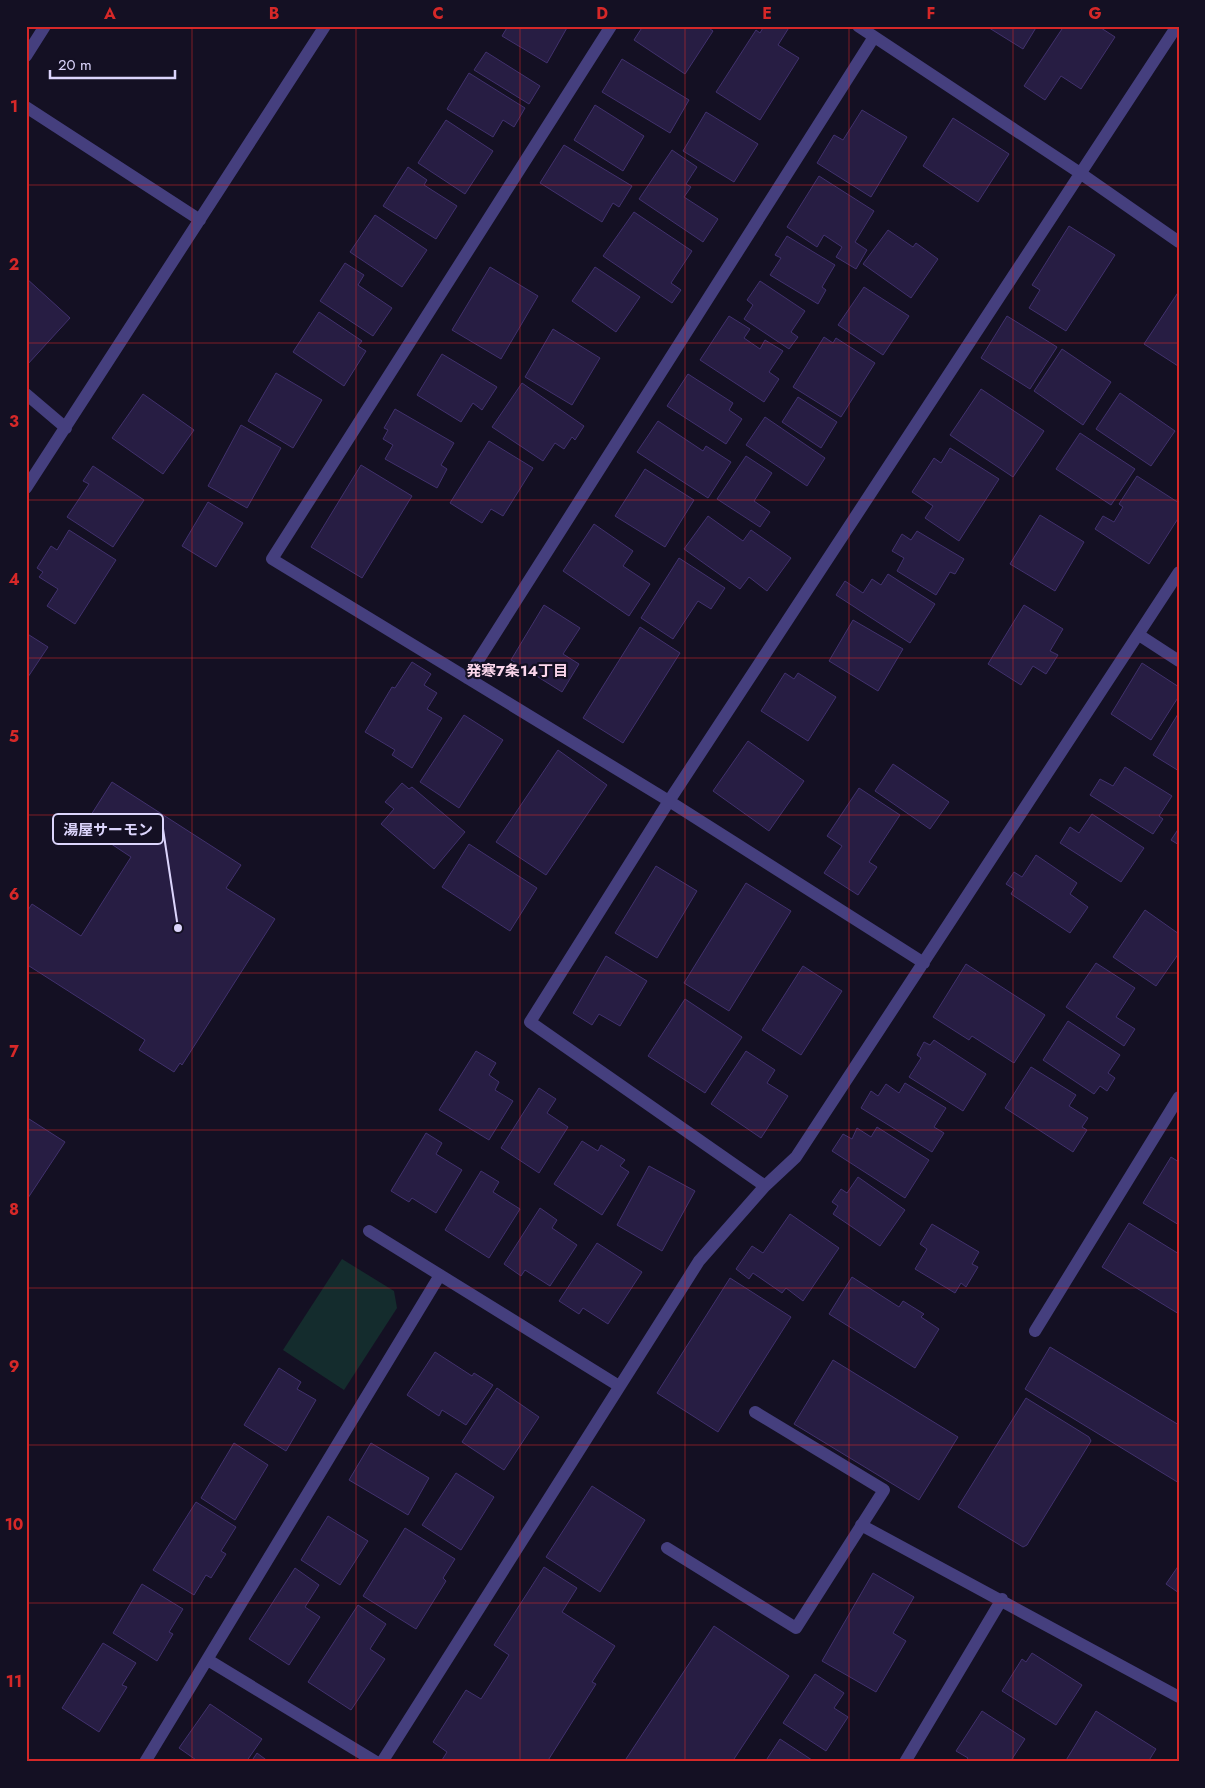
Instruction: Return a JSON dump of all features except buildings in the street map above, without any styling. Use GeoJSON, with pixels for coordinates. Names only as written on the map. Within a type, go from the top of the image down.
{"type":"FeatureCollection","features":[{"type":"Feature","properties":{"kind":"street"},"geometry":{"type":"LineString","coordinates":[[26,56],[45,26]]}},
{"type":"Feature","properties":{"kind":"street"},"geometry":{"type":"LineString","coordinates":[[26,488],[325,26]]}},
{"type":"Feature","properties":{"kind":"street"},"geometry":{"type":"LineString","coordinates":[[611,26],[272,559],[669,801],[924,963]]}},
{"type":"Feature","properties":{"kind":"street"},"geometry":{"type":"LineString","coordinates":[[858,26],[1080,173],[1179,242]]}},
{"type":"Feature","properties":{"kind":"street"},"geometry":{"type":"LineString","coordinates":[[765,1186],[530,1022],[669,801],[1176,26]]}},
{"type":"Feature","properties":{"kind":"street"},"geometry":{"type":"LineString","coordinates":[[467,678],[874,37]]}},
{"type":"Feature","properties":{"kind":"street"},"geometry":{"type":"LineString","coordinates":[[26,107],[200,220]]}},
{"type":"Feature","properties":{"kind":"street"},"geometry":{"type":"LineString","coordinates":[[26,394],[66,428]]}},
{"type":"Feature","properties":{"kind":"street"},"geometry":{"type":"LineString","coordinates":[[382,1762],[698,1261],[765,1186],[796,1157],[1179,572]]}},
{"type":"Feature","properties":{"kind":"street"},"geometry":{"type":"LineString","coordinates":[[1139,635],[1179,661]]}},
{"type":"Feature","properties":{"kind":"street"},"geometry":{"type":"LineString","coordinates":[[1035,1331],[1179,1098]]}},
{"type":"Feature","properties":{"kind":"street"},"geometry":{"type":"LineString","coordinates":[[369,1231],[619,1386]]}},
{"type":"Feature","properties":{"kind":"street"},"geometry":{"type":"LineString","coordinates":[[145,1762],[440,1275]]}},
{"type":"Feature","properties":{"kind":"street"},"geometry":{"type":"LineString","coordinates":[[667,1548],[796,1628],[884,1490],[755,1412]]}},
{"type":"Feature","properties":{"kind":"street"},"geometry":{"type":"LineString","coordinates":[[862,1525],[1002,1599],[1179,1698]]}},
{"type":"Feature","properties":{"kind":"street"},"geometry":{"type":"LineString","coordinates":[[905,1762],[1002,1599]]}},
{"type":"Feature","properties":{"kind":"street"},"geometry":{"type":"LineString","coordinates":[[208,1660],[376,1762]]}},
{"type":"Feature","properties":{"kind":"green space"},"geometry":{"type":"Polygon","coordinates":[[[342,1259],[394,1291],[397,1308],[344,1390],[283,1350],[342,1259]]]}},
{"type":"Feature","properties":{"kind":"place","name":"湯屋サーモン"},"geometry":{"type":"Point","coordinates":[178,928]}},
{"type":"Feature","properties":{"kind":"district","name":"発寒7条14丁目"},"geometry":{"type":"Point","coordinates":[517,671]}}]}
